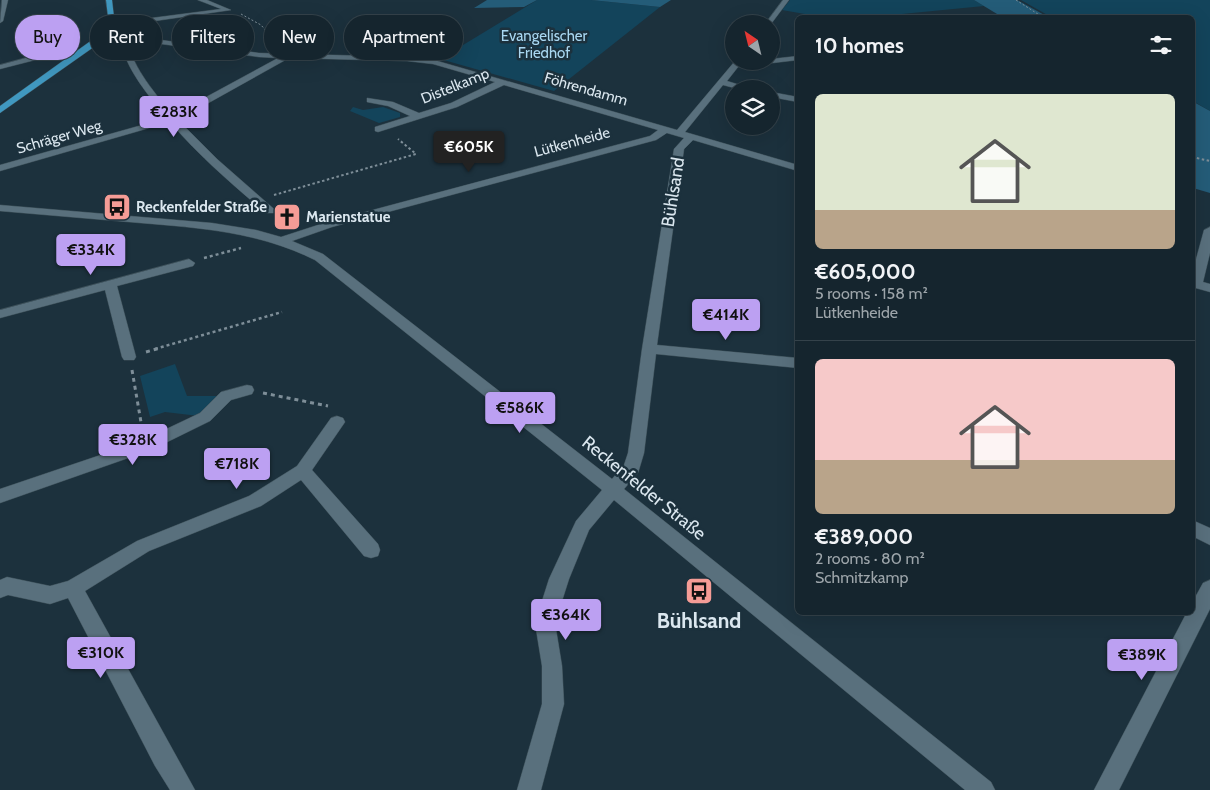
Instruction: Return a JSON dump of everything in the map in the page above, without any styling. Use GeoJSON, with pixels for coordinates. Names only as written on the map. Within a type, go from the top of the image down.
{"type":"FeatureCollection","features":[{"type":"Feature","properties":{"kind":"main road"},"geometry":{"type":"LineString","coordinates":[[110,0],[112,15]]}},
{"type":"Feature","properties":{"kind":"main road"},"geometry":{"type":"LineString","coordinates":[[0,110],[90,45]]}},
{"type":"Feature","properties":{"kind":"street"},"geometry":{"type":"LineString","coordinates":[[0,21],[5,0]]}},
{"type":"Feature","properties":{"kind":"street"},"geometry":{"type":"LineString","coordinates":[[201,0],[228,10]]}},
{"type":"Feature","properties":{"kind":"street"},"geometry":{"type":"LineString","coordinates":[[775,15],[786,0]]}},
{"type":"Feature","properties":{"kind":"street"},"geometry":{"type":"LineString","coordinates":[[162,19],[228,10]]}},
{"type":"Feature","properties":{"kind":"street","name":"Föhrendamm"},"geometry":{"type":"LineString","coordinates":[[162,42],[264,53]]}},
{"type":"Feature","properties":{"kind":"street"},"geometry":{"type":"LineString","coordinates":[[0,56],[14,63]]}},
{"type":"Feature","properties":{"kind":"street","name":"Föhrendamm"},"geometry":{"type":"LineString","coordinates":[[334,57],[407,59],[434,62],[795,167]]}},
{"type":"Feature","properties":{"kind":"street","name":"Bühlsand"},"geometry":{"type":"LineString","coordinates":[[780,60],[795,58]]}},
{"type":"Feature","properties":{"kind":"street"},"geometry":{"type":"LineString","coordinates":[[0,67],[25,60]]}},
{"type":"Feature","properties":{"kind":"street"},"geometry":{"type":"LineString","coordinates":[[132,60],[143,83],[172,119],[270,211]]}},
{"type":"Feature","properties":{"kind":"street","name":"Schräger Weg"},"geometry":{"type":"LineString","coordinates":[[0,168],[172,119],[280,60]]}},
{"type":"Feature","properties":{"kind":"street","name":"Bühlsand"},"geometry":{"type":"LineString","coordinates":[[529,790],[553,704],[552,666],[545,623],[559,579],[582,526],[632,468],[680,149],[685,135],[732,70]]}},
{"type":"Feature","properties":{"kind":"street","name":"Distelkamp"},"geometry":{"type":"LineString","coordinates":[[378,129],[454,104],[503,82]]}},
{"type":"Feature","properties":{"kind":"street"},"geometry":{"type":"LineString","coordinates":[[780,96],[795,99]]}},
{"type":"Feature","properties":{"kind":"street","name":"Distelkamp"},"geometry":{"type":"LineString","coordinates":[[370,100],[390,104],[418,116]]}},
{"type":"Feature","properties":{"kind":"street","name":"Lütkenheide"},"geometry":{"type":"LineString","coordinates":[[282,240],[328,225],[653,138],[666,129]]}},
{"type":"Feature","properties":{"kind":"street","name":"Reckenfelder Straße"},"geometry":{"type":"LineString","coordinates":[[0,208],[215,225],[282,240],[298,245],[320,257],[562,447],[983,790]]}},
{"type":"Feature","properties":{"kind":"street"},"geometry":{"type":"LineString","coordinates":[[1195,281],[1210,230]]}},
{"type":"Feature","properties":{"kind":"street"},"geometry":{"type":"LineString","coordinates":[[0,314],[189,263]]}},
{"type":"Feature","properties":{"kind":"street"},"geometry":{"type":"LineString","coordinates":[[1195,284],[1210,288]]}},
{"type":"Feature","properties":{"kind":"street"},"geometry":{"type":"LineString","coordinates":[[110,285],[129,357]]}},
{"type":"Feature","properties":{"kind":"street"},"geometry":{"type":"LineString","coordinates":[[649,349],[795,363]]}},
{"type":"Feature","properties":{"kind":"street"},"geometry":{"type":"LineString","coordinates":[[0,496],[145,446],[205,417],[226,396],[247,390]]}},
{"type":"Feature","properties":{"kind":"street"},"geometry":{"type":"LineString","coordinates":[[0,589],[8,586],[50,595],[73,588],[143,546],[255,501],[303,471],[337,422]]}},
{"type":"Feature","properties":{"kind":"street"},"geometry":{"type":"LineString","coordinates":[[303,471],[371,550]]}},
{"type":"Feature","properties":{"kind":"street"},"geometry":{"type":"LineString","coordinates":[[1195,529],[1210,537]]}},
{"type":"Feature","properties":{"kind":"street"},"geometry":{"type":"LineString","coordinates":[[73,588],[163,758],[183,790]]}},
{"type":"Feature","properties":{"kind":"street"},"geometry":{"type":"LineString","coordinates":[[1106,790],[1210,589]]}},
{"type":"Feature","properties":{"kind":"path"},"geometry":{"type":"LineString","coordinates":[[1016,0],[1039,15]]}},
{"type":"Feature","properties":{"kind":"path"},"geometry":{"type":"LineString","coordinates":[[228,10],[243,15],[264,29]]}},
{"type":"Feature","properties":{"kind":"path"},"geometry":{"type":"LineString","coordinates":[[257,200],[416,154],[394,136],[378,129]]}},
{"type":"Feature","properties":{"kind":"path"},"geometry":{"type":"LineString","coordinates":[[1195,158],[1210,161]]}},
{"type":"Feature","properties":{"kind":"path"},"geometry":{"type":"LineString","coordinates":[[189,263],[248,246]]}},
{"type":"Feature","properties":{"kind":"path"},"geometry":{"type":"LineString","coordinates":[[145,446],[129,357],[282,312]]}},
{"type":"Feature","properties":{"kind":"path"},"geometry":{"type":"LineString","coordinates":[[247,390],[340,408],[337,422]]}},
{"type":"Feature","properties":{"kind":"green space","name":"Evangelischer Friedhof"},"geometry":{"type":"Polygon","coordinates":[[[537,0],[591,0],[660,7],[554,91],[444,60],[463,60],[463,45],[537,0]]]}},
{"type":"Feature","properties":{"kind":"green space"},"geometry":{"type":"Polygon","coordinates":[[[790,0],[974,0],[984,6],[892,15],[811,15],[782,10],[790,0]]]}},
{"type":"Feature","properties":{"kind":"green space"},"geometry":{"type":"Polygon","coordinates":[[[1021,0],[1210,0],[1210,111],[1195,102],[1195,15],[1047,15],[1021,0]]]}},
{"type":"Feature","properties":{"kind":"green space"},"geometry":{"type":"Polygon","coordinates":[[[353,107],[363,110],[383,107],[400,113],[400,117],[379,123],[350,111],[353,107]]]}},
{"type":"Feature","properties":{"kind":"green space"},"geometry":{"type":"Polygon","coordinates":[[[175,364],[187,396],[220,396],[199,416],[165,412],[150,417],[140,376],[175,364]]]}},
{"type":"Feature","properties":{"kind":"shaded area"},"geometry":{"type":"Polygon","coordinates":[[[487,0],[537,0],[524,7],[474,8],[487,0]]]}},
{"type":"Feature","properties":{"kind":"shaded area"},"geometry":{"type":"Polygon","coordinates":[[[591,0],[671,0],[660,7],[591,0]]]}},
{"type":"Feature","properties":{"kind":"shaded area"},"geometry":{"type":"Polygon","coordinates":[[[974,0],[1017,0],[1044,15],[999,15],[974,0]]]}},
{"type":"Feature","properties":{"kind":"shaded area"},"geometry":{"type":"Polygon","coordinates":[[[1195,103],[1210,111],[1210,193],[1195,189],[1195,103]]]}},
{"type":"Feature","properties":{"kind":"place","name":"Reckenfelder Straße"},"geometry":{"type":"Point","coordinates":[117,207]}},
{"type":"Feature","properties":{"kind":"place","name":"Marienstatue"},"geometry":{"type":"Point","coordinates":[287,217]}},
{"type":"Feature","properties":{"kind":"place","name":"Bühlsand"},"geometry":{"type":"Point","coordinates":[699,591]}}]}
